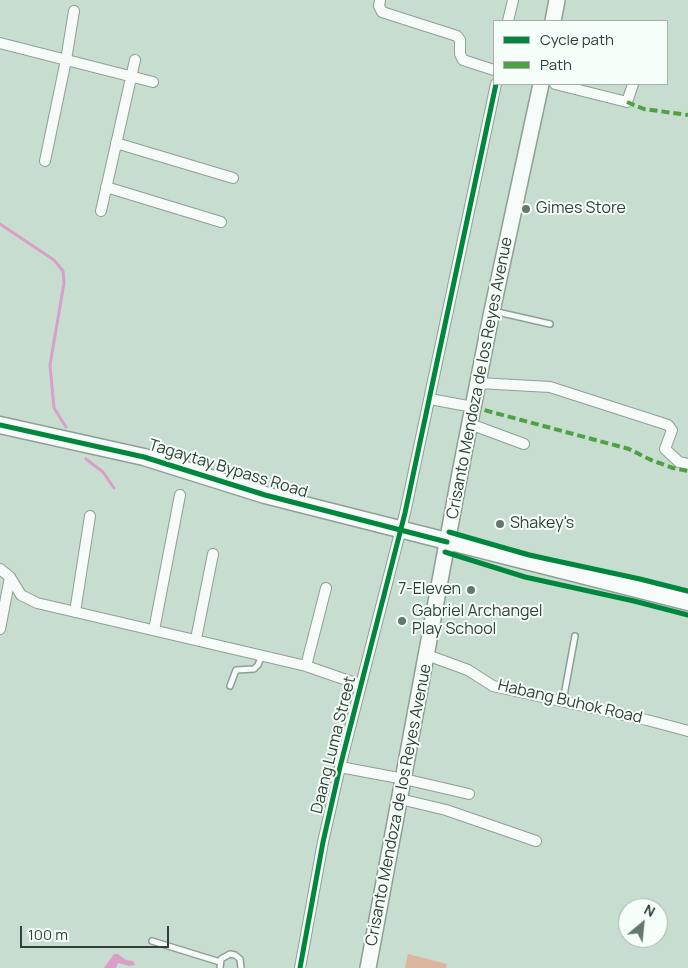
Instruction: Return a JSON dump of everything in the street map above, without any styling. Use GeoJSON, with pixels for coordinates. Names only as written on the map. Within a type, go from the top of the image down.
{"type":"FeatureCollection","features":[{"type":"Feature","properties":{"kind":"main road"},"geometry":{"type":"LineString","coordinates":[[553,20],[557,0]]}},
{"type":"Feature","properties":{"kind":"main road","name":"Crisanto Mendoza de los Reyes Avenue"},"geometry":{"type":"LineString","coordinates":[[368,968],[473,407],[541,85]]}},
{"type":"Feature","properties":{"kind":"main road","name":"Tagaytay Bypass Road"},"geometry":{"type":"LineString","coordinates":[[0,425],[137,455],[265,496],[688,602]]}},
{"type":"Feature","properties":{"kind":"street"},"geometry":{"type":"LineString","coordinates":[[380,0],[379,6],[382,12],[457,36],[460,40],[460,54],[463,60],[493,70]]}},
{"type":"Feature","properties":{"kind":"street"},"geometry":{"type":"LineString","coordinates":[[508,20],[513,0]]}},
{"type":"Feature","properties":{"kind":"street"},"geometry":{"type":"LineString","coordinates":[[44,161],[66,60],[74,12]]}},
{"type":"Feature","properties":{"kind":"street"},"geometry":{"type":"LineString","coordinates":[[0,43],[153,82]]}},
{"type":"Feature","properties":{"kind":"street"},"geometry":{"type":"LineString","coordinates":[[101,211],[135,60]]}},
{"type":"Feature","properties":{"kind":"street","name":"Daang Luma Street"},"geometry":{"type":"LineString","coordinates":[[300,968],[322,842],[401,530],[496,85]]}},
{"type":"Feature","properties":{"kind":"street"},"geometry":{"type":"LineString","coordinates":[[559,85],[627,102],[633,85]]}},
{"type":"Feature","properties":{"kind":"street"},"geometry":{"type":"LineString","coordinates":[[116,143],[233,178]]}},
{"type":"Feature","properties":{"kind":"street"},"geometry":{"type":"LineString","coordinates":[[106,187],[221,222]]}},
{"type":"Feature","properties":{"kind":"street"},"geometry":{"type":"LineString","coordinates":[[478,383],[550,387],[668,425],[672,430],[665,449],[679,462],[688,464]]}},
{"type":"Feature","properties":{"kind":"street"},"geometry":{"type":"LineString","coordinates":[[430,399],[473,407]]}},
{"type":"Feature","properties":{"kind":"street"},"geometry":{"type":"LineString","coordinates":[[470,424],[524,444]]}},
{"type":"Feature","properties":{"kind":"street"},"geometry":{"type":"LineString","coordinates":[[154,630],[180,495]]}},
{"type":"Feature","properties":{"kind":"street"},"geometry":{"type":"LineString","coordinates":[[75,612],[90,516]]}},
{"type":"Feature","properties":{"kind":"street"},"geometry":{"type":"LineString","coordinates":[[196,639],[213,554]]}},
{"type":"Feature","properties":{"kind":"street"},"geometry":{"type":"LineString","coordinates":[[0,569],[10,577],[18,592],[26,599],[306,666],[361,685]]}},
{"type":"Feature","properties":{"kind":"street"},"geometry":{"type":"LineString","coordinates":[[0,629],[10,577]]}},
{"type":"Feature","properties":{"kind":"street"},"geometry":{"type":"LineString","coordinates":[[306,666],[326,588]]}},
{"type":"Feature","properties":{"kind":"street","name":"Habang Buhok Road"},"geometry":{"type":"LineString","coordinates":[[427,655],[468,670],[493,686],[688,731]]}},
{"type":"Feature","properties":{"kind":"street"},"geometry":{"type":"LineString","coordinates":[[340,767],[469,794]]}},
{"type":"Feature","properties":{"kind":"street"},"geometry":{"type":"LineString","coordinates":[[400,799],[446,810],[536,841]]}},
{"type":"Feature","properties":{"kind":"lane"},"geometry":{"type":"LineString","coordinates":[[492,311],[550,324]]}},
{"type":"Feature","properties":{"kind":"lane"},"geometry":{"type":"LineString","coordinates":[[563,702],[575,636]]}},
{"type":"Feature","properties":{"kind":"lane"},"geometry":{"type":"LineString","coordinates":[[230,686],[236,670],[254,669],[262,655]]}},
{"type":"Feature","properties":{"kind":"lane"},"geometry":{"type":"LineString","coordinates":[[152,941],[220,965],[223,956],[233,954],[240,959],[241,968]]}},
{"type":"Feature","properties":{"kind":"shaded area"},"geometry":{"type":"Polygon","coordinates":[[[114,954],[133,961],[135,965],[130,966],[118,963],[116,968],[104,968],[114,954]]]}},
{"type":"Feature","properties":{"kind":"shaded area"},"geometry":{"type":"Polygon","coordinates":[[[408,954],[447,964],[446,968],[405,968],[408,954]]]}},
{"type":"Feature","properties":{"kind":"waterway"},"geometry":{"type":"LineString","coordinates":[[0,224],[54,260],[63,271],[64,283],[50,365],[54,408],[66,427]]}},
{"type":"Feature","properties":{"kind":"waterway"},"geometry":{"type":"LineString","coordinates":[[86,459],[103,472],[114,488]]}},
{"type":"Feature","properties":{"kind":"marked path"},"geometry":{"type":"LineString","coordinates":[[627,102],[644,109],[688,115]]}},
{"type":"Feature","properties":{"kind":"marked path"},"geometry":{"type":"LineString","coordinates":[[473,407],[629,449],[651,460],[688,471]]}},
{"type":"Feature","properties":{"kind":"cycle path"},"geometry":{"type":"LineString","coordinates":[[300,968],[323,842],[340,767],[405,513],[496,85]]}},
{"type":"Feature","properties":{"kind":"cycle path"},"geometry":{"type":"LineString","coordinates":[[0,425],[144,457],[265,495],[447,542]]}},
{"type":"Feature","properties":{"kind":"cycle path"},"geometry":{"type":"LineString","coordinates":[[449,532],[529,555],[688,591]]}},
{"type":"Feature","properties":{"kind":"cycle path"},"geometry":{"type":"LineString","coordinates":[[445,552],[525,577],[688,615]]}},
{"type":"Feature","properties":{"kind":"place","name":"Gimes Store"},"geometry":{"type":"Point","coordinates":[526,209]}},
{"type":"Feature","properties":{"kind":"place","name":"Shakey's"},"geometry":{"type":"Point","coordinates":[500,524]}},
{"type":"Feature","properties":{"kind":"place","name":"7-Eleven"},"geometry":{"type":"Point","coordinates":[471,590]}},
{"type":"Feature","properties":{"kind":"place","name":"Gabriel Archangel Play School"},"geometry":{"type":"Point","coordinates":[402,621]}}]}
